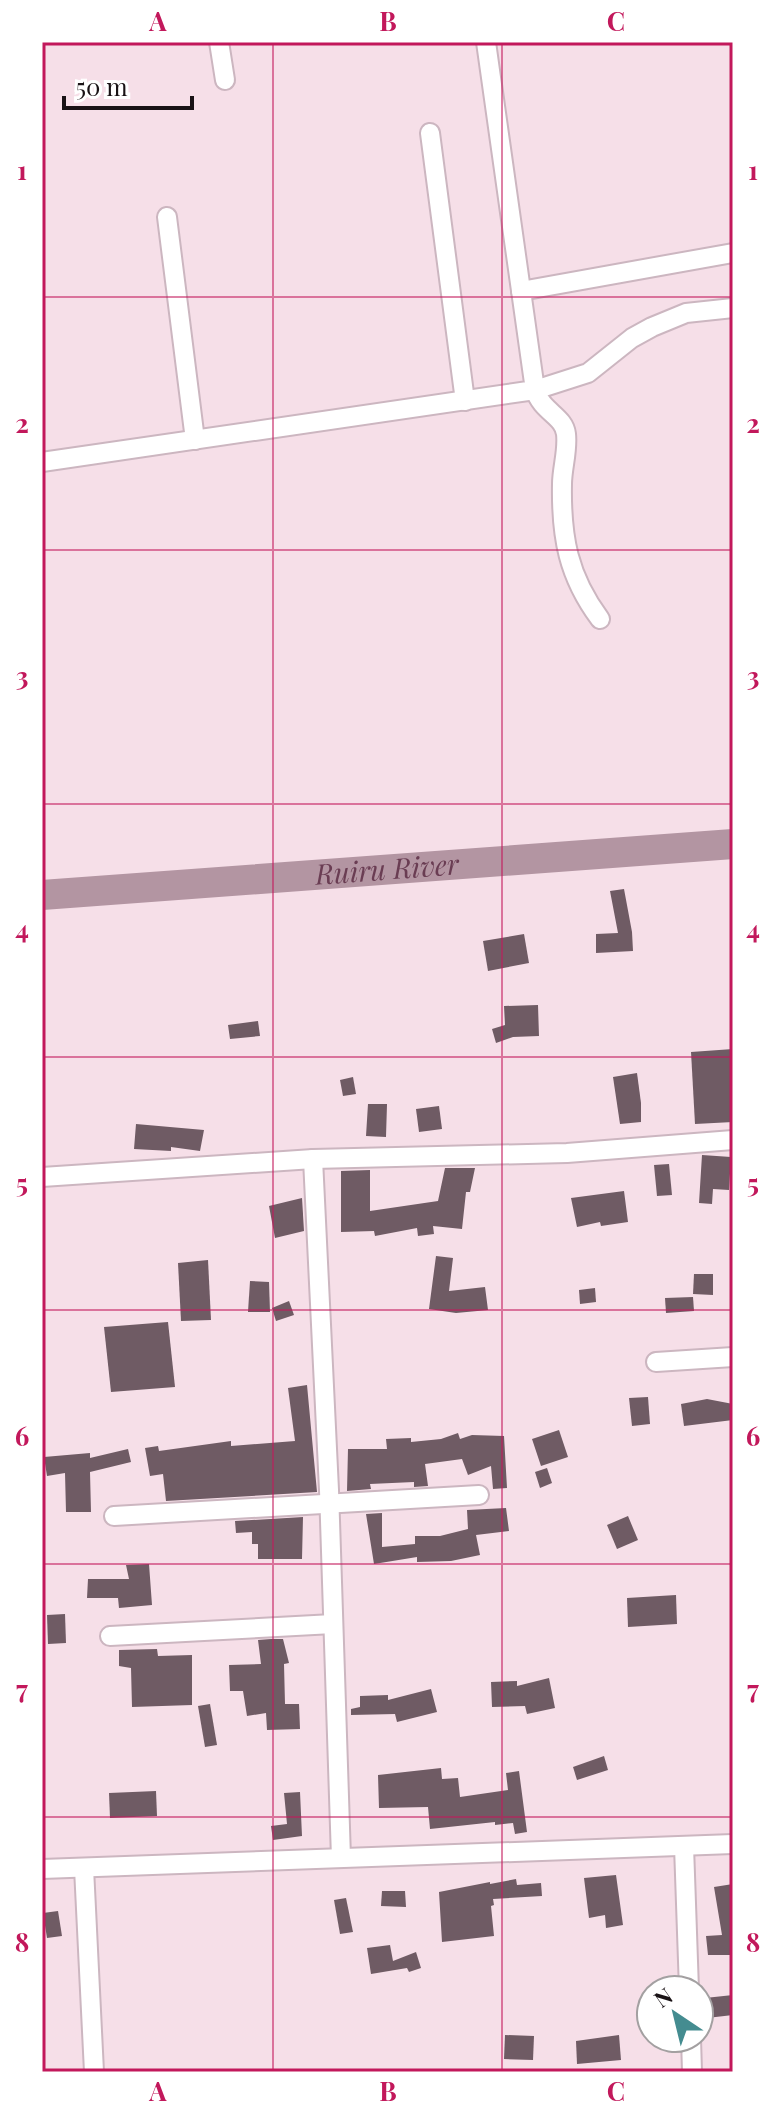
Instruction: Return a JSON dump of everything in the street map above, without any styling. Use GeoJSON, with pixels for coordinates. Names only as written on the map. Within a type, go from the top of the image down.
{"type":"FeatureCollection","features":[{"type":"Feature","properties":{"kind":"street"},"geometry":{"type":"LineString","coordinates":[[219,42],[225,80]]}},
{"type":"Feature","properties":{"kind":"street"},"geometry":{"type":"LineString","coordinates":[[486,42],[535,390],[538,402],[563,424],[566,434],[562,483],[564,533],[571,570],[583,596],[600,619]]}},
{"type":"Feature","properties":{"kind":"street"},"geometry":{"type":"LineString","coordinates":[[430,133],[465,401]]}},
{"type":"Feature","properties":{"kind":"street"},"geometry":{"type":"LineString","coordinates":[[167,217],[195,440]]}},
{"type":"Feature","properties":{"kind":"street"},"geometry":{"type":"LineString","coordinates":[[521,291],[733,253]]}},
{"type":"Feature","properties":{"kind":"street"},"geometry":{"type":"LineString","coordinates":[[42,462],[535,390],[588,373],[632,338],[652,327],[686,313],[733,308]]}},
{"type":"Feature","properties":{"kind":"street"},"geometry":{"type":"LineString","coordinates":[[42,1177],[313,1159],[567,1153],[733,1140]]}},
{"type":"Feature","properties":{"kind":"street"},"geometry":{"type":"LineString","coordinates":[[313,1159],[341,1858]]}},
{"type":"Feature","properties":{"kind":"street"},"geometry":{"type":"LineString","coordinates":[[656,1362],[733,1357]]}},
{"type":"Feature","properties":{"kind":"street"},"geometry":{"type":"LineString","coordinates":[[114,1516],[479,1495]]}},
{"type":"Feature","properties":{"kind":"street"},"geometry":{"type":"LineString","coordinates":[[110,1636],[333,1624]]}},
{"type":"Feature","properties":{"kind":"street"},"geometry":{"type":"LineString","coordinates":[[42,1869],[733,1844]]}},
{"type":"Feature","properties":{"kind":"street"},"geometry":{"type":"LineString","coordinates":[[684,1846],[688,1974]]}},
{"type":"Feature","properties":{"kind":"street"},"geometry":{"type":"LineString","coordinates":[[84,1868],[94,2072]]}},
{"type":"Feature","properties":{"kind":"building"},"geometry":{"type":"Polygon","coordinates":[[[624,889],[633,951],[596,953],[596,934],[618,933],[610,891],[624,889]]]}},
{"type":"Feature","properties":{"kind":"building"},"geometry":{"type":"Polygon","coordinates":[[[524,934],[529,963],[488,971],[483,941],[524,934]]]}},
{"type":"Feature","properties":{"kind":"building"},"geometry":{"type":"Polygon","coordinates":[[[538,1005],[539,1036],[513,1037],[496,1043],[492,1029],[505,1025],[504,1006],[538,1005]]]}},
{"type":"Feature","properties":{"kind":"building"},"geometry":{"type":"Polygon","coordinates":[[[258,1021],[260,1036],[230,1039],[228,1025],[258,1021]]]}},
{"type":"Feature","properties":{"kind":"building"},"geometry":{"type":"Polygon","coordinates":[[[733,1049],[733,1122],[695,1124],[691,1052],[733,1049]]]}},
{"type":"Feature","properties":{"kind":"building"},"geometry":{"type":"Polygon","coordinates":[[[637,1073],[641,1122],[620,1124],[613,1077],[637,1073]]]}},
{"type":"Feature","properties":{"kind":"building"},"geometry":{"type":"Polygon","coordinates":[[[353,1077],[356,1094],[343,1096],[340,1080],[353,1077]]]}},
{"type":"Feature","properties":{"kind":"building"},"geometry":{"type":"Polygon","coordinates":[[[368,1104],[387,1104],[386,1137],[366,1136],[368,1104]]]}},
{"type":"Feature","properties":{"kind":"building"},"geometry":{"type":"Polygon","coordinates":[[[439,1106],[442,1129],[419,1132],[416,1109],[439,1106]]]}},
{"type":"Feature","properties":{"kind":"building"},"geometry":{"type":"Polygon","coordinates":[[[136,1124],[204,1130],[200,1151],[171,1147],[171,1151],[134,1149],[136,1124]]]}},
{"type":"Feature","properties":{"kind":"building"},"geometry":{"type":"Polygon","coordinates":[[[702,1155],[731,1157],[729,1190],[713,1189],[712,1204],[699,1203],[702,1155]]]}},
{"type":"Feature","properties":{"kind":"building"},"geometry":{"type":"Polygon","coordinates":[[[669,1164],[672,1195],[657,1196],[654,1165],[669,1164]]]}},
{"type":"Feature","properties":{"kind":"building"},"geometry":{"type":"Polygon","coordinates":[[[445,1168],[475,1168],[470,1192],[466,1192],[462,1229],[433,1226],[434,1234],[418,1236],[417,1228],[375,1236],[374,1231],[341,1232],[341,1171],[370,1170],[370,1211],[438,1201],[445,1168]]]}},
{"type":"Feature","properties":{"kind":"building"},"geometry":{"type":"Polygon","coordinates":[[[624,1191],[628,1222],[601,1226],[600,1222],[577,1227],[571,1198],[624,1191]]]}},
{"type":"Feature","properties":{"kind":"building"},"geometry":{"type":"Polygon","coordinates":[[[302,1198],[304,1231],[275,1238],[269,1206],[302,1198]]]}},
{"type":"Feature","properties":{"kind":"building"},"geometry":{"type":"Polygon","coordinates":[[[436,1256],[453,1258],[449,1291],[485,1287],[488,1310],[456,1313],[429,1309],[436,1256]]]}},
{"type":"Feature","properties":{"kind":"building"},"geometry":{"type":"Polygon","coordinates":[[[208,1260],[211,1320],[181,1321],[178,1263],[208,1260]]]}},
{"type":"Feature","properties":{"kind":"building"},"geometry":{"type":"Polygon","coordinates":[[[694,1274],[713,1274],[713,1295],[693,1294],[694,1274]]]}},
{"type":"Feature","properties":{"kind":"building"},"geometry":{"type":"Polygon","coordinates":[[[250,1281],[269,1282],[270,1312],[248,1312],[250,1281]]]}},
{"type":"Feature","properties":{"kind":"building"},"geometry":{"type":"Polygon","coordinates":[[[595,1288],[596,1302],[580,1304],[579,1290],[595,1288]]]}},
{"type":"Feature","properties":{"kind":"building"},"geometry":{"type":"Polygon","coordinates":[[[693,1297],[694,1311],[666,1313],[665,1298],[693,1297]]]}},
{"type":"Feature","properties":{"kind":"building"},"geometry":{"type":"Polygon","coordinates":[[[289,1301],[294,1315],[276,1321],[272,1308],[289,1301]]]}},
{"type":"Feature","properties":{"kind":"building"},"geometry":{"type":"Polygon","coordinates":[[[168,1322],[175,1387],[111,1392],[104,1327],[168,1322]]]}},
{"type":"Feature","properties":{"kind":"building"},"geometry":{"type":"Polygon","coordinates":[[[307,1385],[317,1492],[166,1501],[163,1474],[150,1476],[145,1448],[158,1446],[159,1451],[231,1441],[231,1446],[295,1441],[288,1388],[307,1385]]]}},
{"type":"Feature","properties":{"kind":"building"},"geometry":{"type":"Polygon","coordinates":[[[648,1397],[650,1424],[632,1426],[629,1398],[648,1397]]]}},
{"type":"Feature","properties":{"kind":"building"},"geometry":{"type":"Polygon","coordinates":[[[707,1399],[733,1404],[733,1420],[684,1426],[681,1404],[707,1399]]]}},
{"type":"Feature","properties":{"kind":"building"},"geometry":{"type":"Polygon","coordinates":[[[559,1430],[568,1457],[541,1466],[532,1439],[559,1430]]]}},
{"type":"Feature","properties":{"kind":"building"},"geometry":{"type":"Polygon","coordinates":[[[458,1433],[460,1439],[472,1435],[504,1436],[507,1488],[493,1489],[491,1466],[468,1475],[462,1459],[425,1464],[428,1486],[414,1487],[414,1482],[370,1484],[371,1489],[347,1491],[348,1449],[387,1449],[386,1439],[411,1438],[411,1442],[441,1439],[458,1433]]]}},
{"type":"Feature","properties":{"kind":"building"},"geometry":{"type":"Polygon","coordinates":[[[128,1449],[131,1462],[90,1472],[91,1512],[66,1512],[65,1473],[47,1476],[44,1457],[90,1453],[90,1458],[128,1449]]]}},
{"type":"Feature","properties":{"kind":"building"},"geometry":{"type":"Polygon","coordinates":[[[547,1468],[552,1483],[540,1488],[535,1472],[547,1468]]]}},
{"type":"Feature","properties":{"kind":"building"},"geometry":{"type":"Polygon","coordinates":[[[506,1508],[509,1531],[476,1535],[480,1555],[451,1561],[417,1562],[417,1557],[374,1564],[366,1514],[382,1513],[382,1547],[415,1544],[415,1536],[440,1536],[468,1529],[467,1510],[506,1508]]]}},
{"type":"Feature","properties":{"kind":"building"},"geometry":{"type":"Polygon","coordinates":[[[628,1516],[638,1540],[617,1549],[607,1525],[628,1516]]]}},
{"type":"Feature","properties":{"kind":"building"},"geometry":{"type":"Polygon","coordinates":[[[303,1517],[302,1559],[258,1559],[258,1544],[252,1544],[252,1532],[236,1533],[235,1521],[303,1517]]]}},
{"type":"Feature","properties":{"kind":"building"},"geometry":{"type":"Polygon","coordinates":[[[149,1564],[152,1605],[119,1608],[118,1598],[87,1598],[88,1579],[129,1579],[126,1565],[149,1564]]]}},
{"type":"Feature","properties":{"kind":"building"},"geometry":{"type":"Polygon","coordinates":[[[676,1595],[677,1624],[628,1627],[627,1598],[676,1595]]]}},
{"type":"Feature","properties":{"kind":"building"},"geometry":{"type":"Polygon","coordinates":[[[65,1614],[66,1643],[48,1644],[47,1615],[65,1614]]]}},
{"type":"Feature","properties":{"kind":"building"},"geometry":{"type":"Polygon","coordinates":[[[283,1639],[289,1663],[284,1664],[285,1704],[299,1704],[300,1729],[267,1730],[266,1713],[247,1716],[243,1691],[230,1691],[229,1665],[261,1664],[258,1640],[283,1639]]]}},
{"type":"Feature","properties":{"kind":"building"},"geometry":{"type":"Polygon","coordinates":[[[157,1649],[158,1656],[192,1655],[192,1705],[132,1707],[131,1668],[119,1666],[119,1650],[157,1649]]]}},
{"type":"Feature","properties":{"kind":"building"},"geometry":{"type":"Polygon","coordinates":[[[549,1678],[555,1708],[527,1714],[525,1706],[492,1707],[491,1682],[517,1681],[517,1686],[549,1678]]]}},
{"type":"Feature","properties":{"kind":"building"},"geometry":{"type":"Polygon","coordinates":[[[431,1689],[437,1712],[397,1722],[395,1714],[351,1715],[351,1709],[360,1707],[360,1696],[388,1695],[388,1700],[431,1689]]]}},
{"type":"Feature","properties":{"kind":"building"},"geometry":{"type":"Polygon","coordinates":[[[210,1704],[217,1745],[205,1747],[198,1706],[210,1704]]]}},
{"type":"Feature","properties":{"kind":"building"},"geometry":{"type":"Polygon","coordinates":[[[604,1756],[608,1770],[577,1780],[573,1767],[604,1756]]]}},
{"type":"Feature","properties":{"kind":"building"},"geometry":{"type":"Polygon","coordinates":[[[441,1768],[442,1779],[458,1778],[460,1797],[508,1790],[506,1773],[519,1771],[527,1832],[515,1834],[513,1823],[495,1825],[495,1822],[430,1829],[428,1807],[379,1808],[378,1775],[441,1768]]]}},
{"type":"Feature","properties":{"kind":"building"},"geometry":{"type":"Polygon","coordinates":[[[156,1791],[157,1816],[110,1818],[109,1793],[156,1791]]]}},
{"type":"Feature","properties":{"kind":"building"},"geometry":{"type":"Polygon","coordinates":[[[300,1792],[302,1836],[273,1840],[271,1826],[287,1824],[284,1793],[300,1792]]]}},
{"type":"Feature","properties":{"kind":"building"},"geometry":{"type":"Polygon","coordinates":[[[616,1875],[623,1925],[606,1928],[605,1915],[589,1918],[584,1878],[616,1875]]]}},
{"type":"Feature","properties":{"kind":"building"},"geometry":{"type":"Polygon","coordinates":[[[516,1879],[517,1885],[541,1883],[542,1896],[493,1899],[494,1936],[442,1942],[439,1892],[516,1879]]]}},
{"type":"Feature","properties":{"kind":"building"},"geometry":{"type":"Polygon","coordinates":[[[733,1884],[733,1955],[708,1955],[706,1936],[722,1935],[714,1887],[733,1884]]]}},
{"type":"Feature","properties":{"kind":"building"},"geometry":{"type":"Polygon","coordinates":[[[382,1891],[405,1891],[406,1907],[381,1906],[382,1891]]]}},
{"type":"Feature","properties":{"kind":"building"},"geometry":{"type":"Polygon","coordinates":[[[346,1898],[353,1932],[340,1934],[334,1900],[346,1898]]]}},
{"type":"Feature","properties":{"kind":"building"},"geometry":{"type":"Polygon","coordinates":[[[58,1911],[62,1936],[47,1938],[43,1913],[58,1911]]]}},
{"type":"Feature","properties":{"kind":"building"},"geometry":{"type":"Polygon","coordinates":[[[390,1945],[393,1961],[416,1952],[421,1968],[409,1972],[407,1968],[371,1974],[367,1948],[390,1945]]]}},
{"type":"Feature","properties":{"kind":"building"},"geometry":{"type":"Polygon","coordinates":[[[733,1995],[733,2015],[715,2017],[715,1997],[733,1995]]]}},
{"type":"Feature","properties":{"kind":"building"},"geometry":{"type":"Polygon","coordinates":[[[505,2035],[534,2036],[533,2060],[504,2059],[505,2035]]]}},
{"type":"Feature","properties":{"kind":"building"},"geometry":{"type":"Polygon","coordinates":[[[619,2035],[621,2060],[577,2064],[576,2041],[619,2035]]]}},
{"type":"Feature","properties":{"kind":"waterway","name":"Ruiru River"},"geometry":{"type":"LineString","coordinates":[[42,895],[733,844]]}}]}
